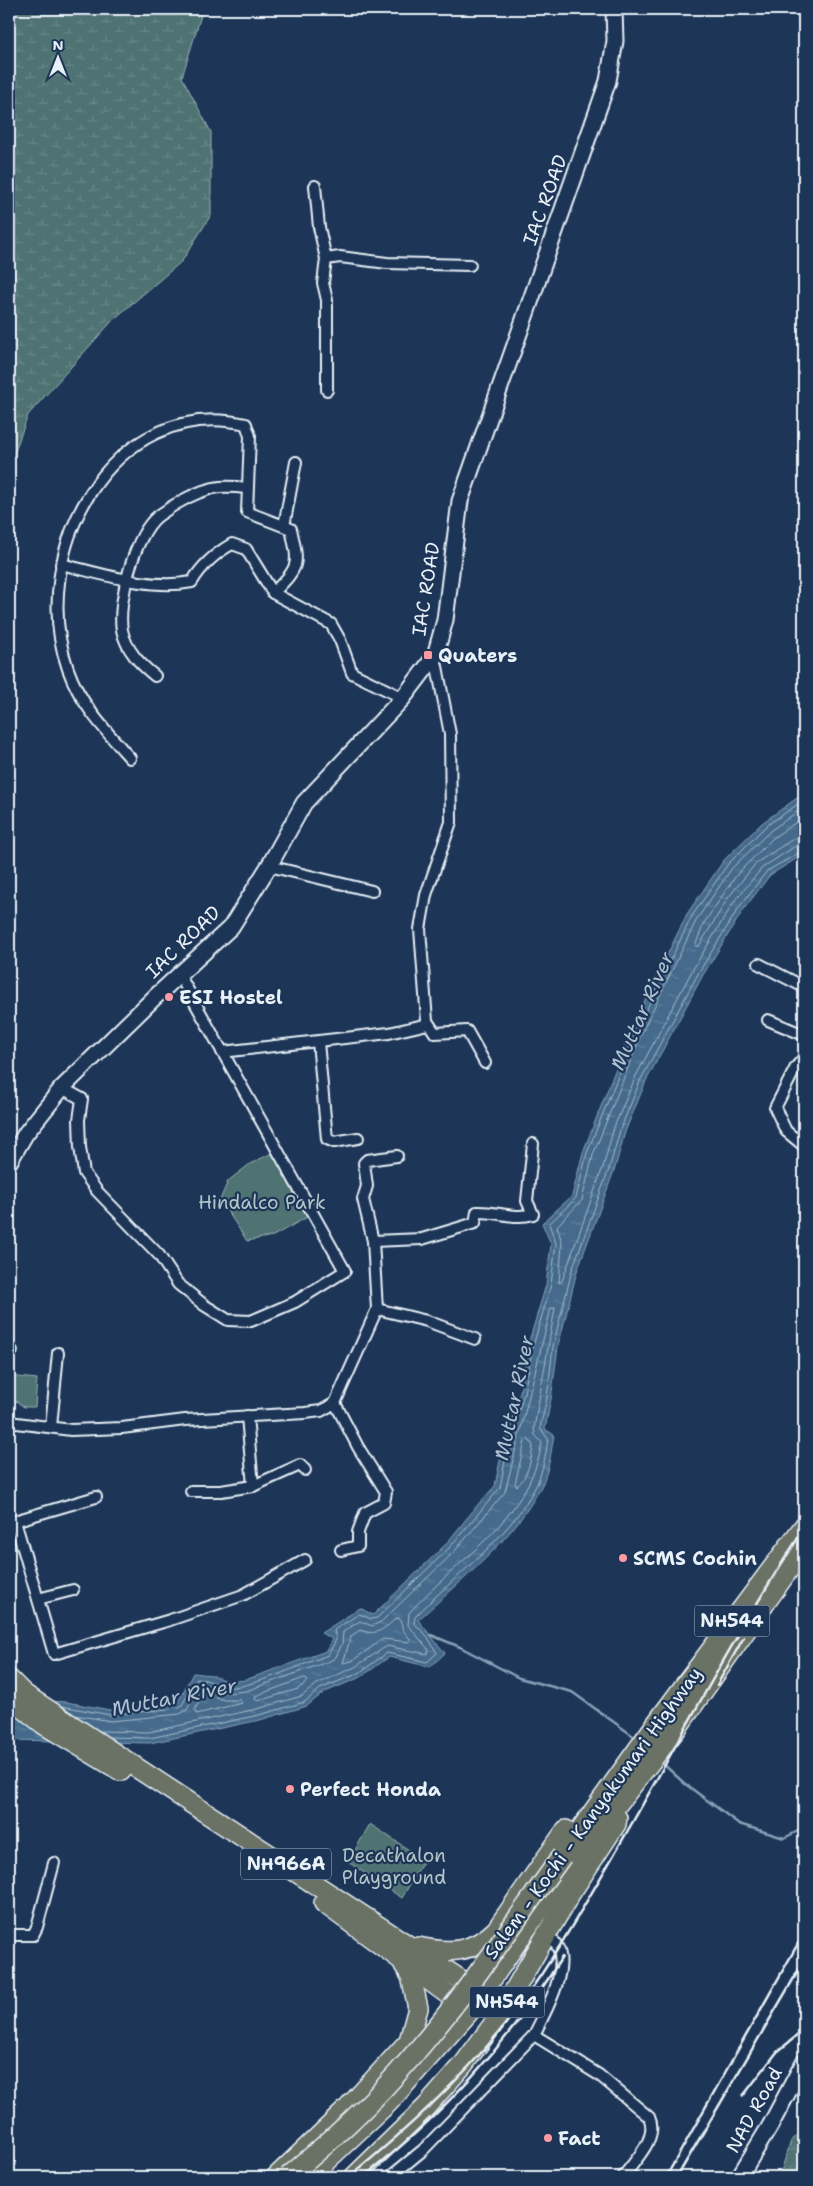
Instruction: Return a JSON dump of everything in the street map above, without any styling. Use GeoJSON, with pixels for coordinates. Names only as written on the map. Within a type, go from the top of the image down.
{"type":"FeatureCollection","features":[{"type":"Feature","properties":{"kind":"highway","name":"Salem - Kochi - Kanyakumari Highway"},"geometry":{"type":"LineString","coordinates":[[309,2177],[389,2102],[470,2011],[570,1865],[621,1800],[661,1717],[804,1526]]}},
{"type":"Feature","properties":{"kind":"highway","name":"Salem - Kochi - Kanyakumari Highway"},"geometry":{"type":"LineString","coordinates":[[288,2177],[324,2148],[383,2090],[434,2031],[590,1815],[677,1728],[804,1548]]}},
{"type":"Feature","properties":{"kind":"highway","name":"NH966A"},"geometry":{"type":"LineString","coordinates":[[9,1679],[24,1694],[303,1887],[404,1952],[482,1994]]}},
{"type":"Feature","properties":{"kind":"highway","name":"NH966A"},"geometry":{"type":"LineString","coordinates":[[9,1697],[43,1724],[161,1788]]}},
{"type":"Feature","properties":{"kind":"highway","name":"NH544"},"geometry":{"type":"LineString","coordinates":[[354,2177],[426,2107],[463,2065],[500,2015],[547,1934],[616,1824],[621,1800]]}},
{"type":"Feature","properties":{"kind":"highway"},"geometry":{"type":"LineString","coordinates":[[276,2177],[348,2108],[409,2041],[418,2008],[416,1991],[404,1952],[467,1949],[484,1942],[496,1930],[572,1822],[590,1815]]}},
{"type":"Feature","properties":{"kind":"highway","name":"NH966A"},"geometry":{"type":"LineString","coordinates":[[404,1952],[470,2011]]}},
{"type":"Feature","properties":{"kind":"main road","name":"IAC ROAD"},"geometry":{"type":"LineString","coordinates":[[9,1162],[26,1133],[62,1088],[155,997],[231,927],[269,866],[304,803],[403,698],[435,656],[445,620],[460,501],[608,82],[615,41],[614,9]]}},
{"type":"Feature","properties":{"kind":"main road","name":"NAD Road"},"geometry":{"type":"LineString","coordinates":[[739,2177],[770,2126],[804,2062]]}},
{"type":"Feature","properties":{"kind":"street"},"geometry":{"type":"LineString","coordinates":[[315,186],[319,227],[326,259],[323,283],[327,300],[327,390]]}},
{"type":"Feature","properties":{"kind":"street"},"geometry":{"type":"LineString","coordinates":[[326,259],[340,257],[388,264],[470,265]]}},
{"type":"Feature","properties":{"kind":"street"},"geometry":{"type":"LineString","coordinates":[[130,758],[90,713],[68,669],[59,629],[58,581],[61,564],[75,520],[102,475],[142,438],[191,421],[234,421],[246,424],[250,436],[247,512],[291,529],[298,560],[291,575],[273,593]]}},
{"type":"Feature","properties":{"kind":"street"},"geometry":{"type":"LineString","coordinates":[[284,526],[296,462]]}},
{"type":"Feature","properties":{"kind":"street"},"geometry":{"type":"LineString","coordinates":[[155,676],[136,660],[122,631],[122,605],[140,539],[157,517],[195,495],[219,487],[247,488]]}},
{"type":"Feature","properties":{"kind":"street"},"geometry":{"type":"LineString","coordinates":[[61,564],[128,579],[175,586],[192,582],[199,570],[220,551],[232,544],[246,549],[273,593],[331,624],[340,640],[352,672],[403,698]]}},
{"type":"Feature","properties":{"kind":"street"},"geometry":{"type":"LineString","coordinates":[[435,656],[450,734],[451,822],[426,895],[420,929],[428,1024],[435,1033],[467,1031],[485,1063]]}},
{"type":"Feature","properties":{"kind":"street"},"geometry":{"type":"LineString","coordinates":[[269,866],[372,891]]}},
{"type":"Feature","properties":{"kind":"street"},"geometry":{"type":"LineString","coordinates":[[759,964],[804,986]]}},
{"type":"Feature","properties":{"kind":"street"},"geometry":{"type":"LineString","coordinates":[[62,1088],[82,1099],[79,1120],[80,1147],[84,1173],[97,1191],[159,1255],[178,1284],[228,1320],[251,1321],[294,1302],[345,1271],[180,976]]}},
{"type":"Feature","properties":{"kind":"street"},"geometry":{"type":"LineString","coordinates":[[768,1020],[804,1035]]}},
{"type":"Feature","properties":{"kind":"street"},"geometry":{"type":"LineString","coordinates":[[222,1052],[389,1033],[428,1024]]}},
{"type":"Feature","properties":{"kind":"street"},"geometry":{"type":"LineString","coordinates":[[318,1042],[327,1139],[334,1142],[358,1138]]}},
{"type":"Feature","properties":{"kind":"street"},"geometry":{"type":"LineString","coordinates":[[804,1058],[796,1067],[776,1108],[786,1130],[804,1146]]}},
{"type":"Feature","properties":{"kind":"street"},"geometry":{"type":"LineString","coordinates":[[372,1241],[422,1239],[476,1222],[477,1212],[523,1218],[533,1214],[527,1201],[533,1144]]}},
{"type":"Feature","properties":{"kind":"street"},"geometry":{"type":"LineString","coordinates":[[9,1422],[71,1430],[122,1428],[185,1420],[321,1411],[334,1402],[377,1310],[372,1241],[363,1199],[366,1186],[364,1164],[367,1160],[398,1156]]}},
{"type":"Feature","properties":{"kind":"street"},"geometry":{"type":"LineString","coordinates":[[377,1310],[427,1321],[475,1339]]}},
{"type":"Feature","properties":{"kind":"street"},"geometry":{"type":"LineString","coordinates":[[51,1427],[58,1353]]}},
{"type":"Feature","properties":{"kind":"street"},"geometry":{"type":"LineString","coordinates":[[334,1402],[358,1447],[386,1492],[384,1503],[365,1513],[358,1532],[358,1546],[341,1550]]}},
{"type":"Feature","properties":{"kind":"street"},"geometry":{"type":"LineString","coordinates":[[247,1416],[252,1486]]}},
{"type":"Feature","properties":{"kind":"street"},"geometry":{"type":"LineString","coordinates":[[191,1491],[240,1489],[252,1486],[300,1465],[305,1470]]}},
{"type":"Feature","properties":{"kind":"street"},"geometry":{"type":"LineString","coordinates":[[96,1497],[12,1522],[54,1654],[170,1620],[243,1595],[305,1560]]}},
{"type":"Feature","properties":{"kind":"street"},"geometry":{"type":"LineString","coordinates":[[38,1599],[72,1590]]}},
{"type":"Feature","properties":{"kind":"street"},"geometry":{"type":"LineString","coordinates":[[9,1935],[33,1935],[37,1927],[54,1862]]}},
{"type":"Feature","properties":{"kind":"street"},"geometry":{"type":"LineString","coordinates":[[390,2177],[423,2150],[534,2035],[554,1992],[560,1967],[558,1946],[547,1934]]}},
{"type":"Feature","properties":{"kind":"street"},"geometry":{"type":"LineString","coordinates":[[534,2035],[599,2075],[649,2117],[653,2125],[652,2135],[623,2177]]}},
{"type":"Feature","properties":{"kind":"green space"},"geometry":{"type":"Polygon","coordinates":[[[9,9],[203,9],[182,77],[211,132],[211,215],[182,261],[113,320],[28,415],[9,468],[9,9]]]}},
{"type":"Feature","properties":{"kind":"green space","name":"Hindalco Park"},"geometry":{"type":"Polygon","coordinates":[[[272,1153],[311,1215],[273,1236],[247,1241],[220,1200],[228,1181],[250,1164],[272,1153]]]}},
{"type":"Feature","properties":{"kind":"green space"},"geometry":{"type":"Polygon","coordinates":[[[9,1376],[37,1379],[35,1407],[24,1407],[16,1401],[9,1408],[9,1376]]]}},
{"type":"Feature","properties":{"kind":"green space","name":"Decathalon Playground"},"geometry":{"type":"Polygon","coordinates":[[[370,1824],[424,1860],[402,1898],[348,1862],[370,1824]]]}},
{"type":"Feature","properties":{"kind":"green space"},"geometry":{"type":"Polygon","coordinates":[[[804,2130],[804,2177],[779,2177],[791,2141],[804,2130]]]}},
{"type":"Feature","properties":{"kind":"water","name":"Muttar River"},"geometry":{"type":"Polygon","coordinates":[[[804,793],[804,854],[770,875],[744,909],[703,975],[646,1081],[625,1132],[615,1168],[577,1271],[558,1347],[545,1429],[554,1435],[544,1481],[516,1525],[501,1542],[418,1620],[445,1653],[430,1667],[389,1657],[361,1677],[323,1693],[307,1706],[260,1720],[150,1743],[9,1740],[9,1699],[66,1702],[110,1710],[177,1704],[193,1673],[212,1675],[228,1682],[245,1680],[326,1651],[332,1639],[321,1633],[360,1608],[373,1615],[446,1544],[495,1486],[500,1460],[520,1392],[528,1345],[546,1285],[551,1244],[542,1223],[572,1196],[583,1152],[633,1025],[687,914],[724,860],[762,823],[804,793]]]}},
{"type":"Feature","properties":{"kind":"waterway"},"geometry":{"type":"LineString","coordinates":[[431,1635],[460,1647],[519,1678],[572,1692],[636,1738]]}},
{"type":"Feature","properties":{"kind":"waterway"},"geometry":{"type":"LineString","coordinates":[[660,1761],[684,1783],[739,1824],[784,1838],[804,1828]]}},
{"type":"Feature","properties":{"kind":"railway"},"geometry":{"type":"LineString","coordinates":[[349,2177],[409,2126],[465,2071],[499,2032],[530,1990],[586,1903],[729,1650],[804,1529]]}},
{"type":"Feature","properties":{"kind":"railway"},"geometry":{"type":"LineString","coordinates":[[717,1685],[744,1637]]}},
{"type":"Feature","properties":{"kind":"railway"},"geometry":{"type":"LineString","coordinates":[[666,2177],[804,1933]]}},
{"type":"Feature","properties":{"kind":"railway"},"geometry":{"type":"LineString","coordinates":[[363,2177],[419,2130],[473,2076],[521,2017],[562,1957]]}},
{"type":"Feature","properties":{"kind":"railway"},"geometry":{"type":"LineString","coordinates":[[677,2177],[804,1961]]}},
{"type":"Feature","properties":{"kind":"railway"},"geometry":{"type":"LineString","coordinates":[[743,2096],[777,2052],[804,2030]]}},
{"type":"Feature","properties":{"kind":"place","name":"Quaters"},"geometry":{"type":"Point","coordinates":[428,655]}},
{"type":"Feature","properties":{"kind":"place","name":"ESI Hostel"},"geometry":{"type":"Point","coordinates":[169,997]}},
{"type":"Feature","properties":{"kind":"place","name":"SCMS Cochin"},"geometry":{"type":"Point","coordinates":[623,1558]}},
{"type":"Feature","properties":{"kind":"place","name":"Perfect Honda"},"geometry":{"type":"Point","coordinates":[290,1789]}},
{"type":"Feature","properties":{"kind":"place","name":"Fact"},"geometry":{"type":"Point","coordinates":[548,2138]}}]}
